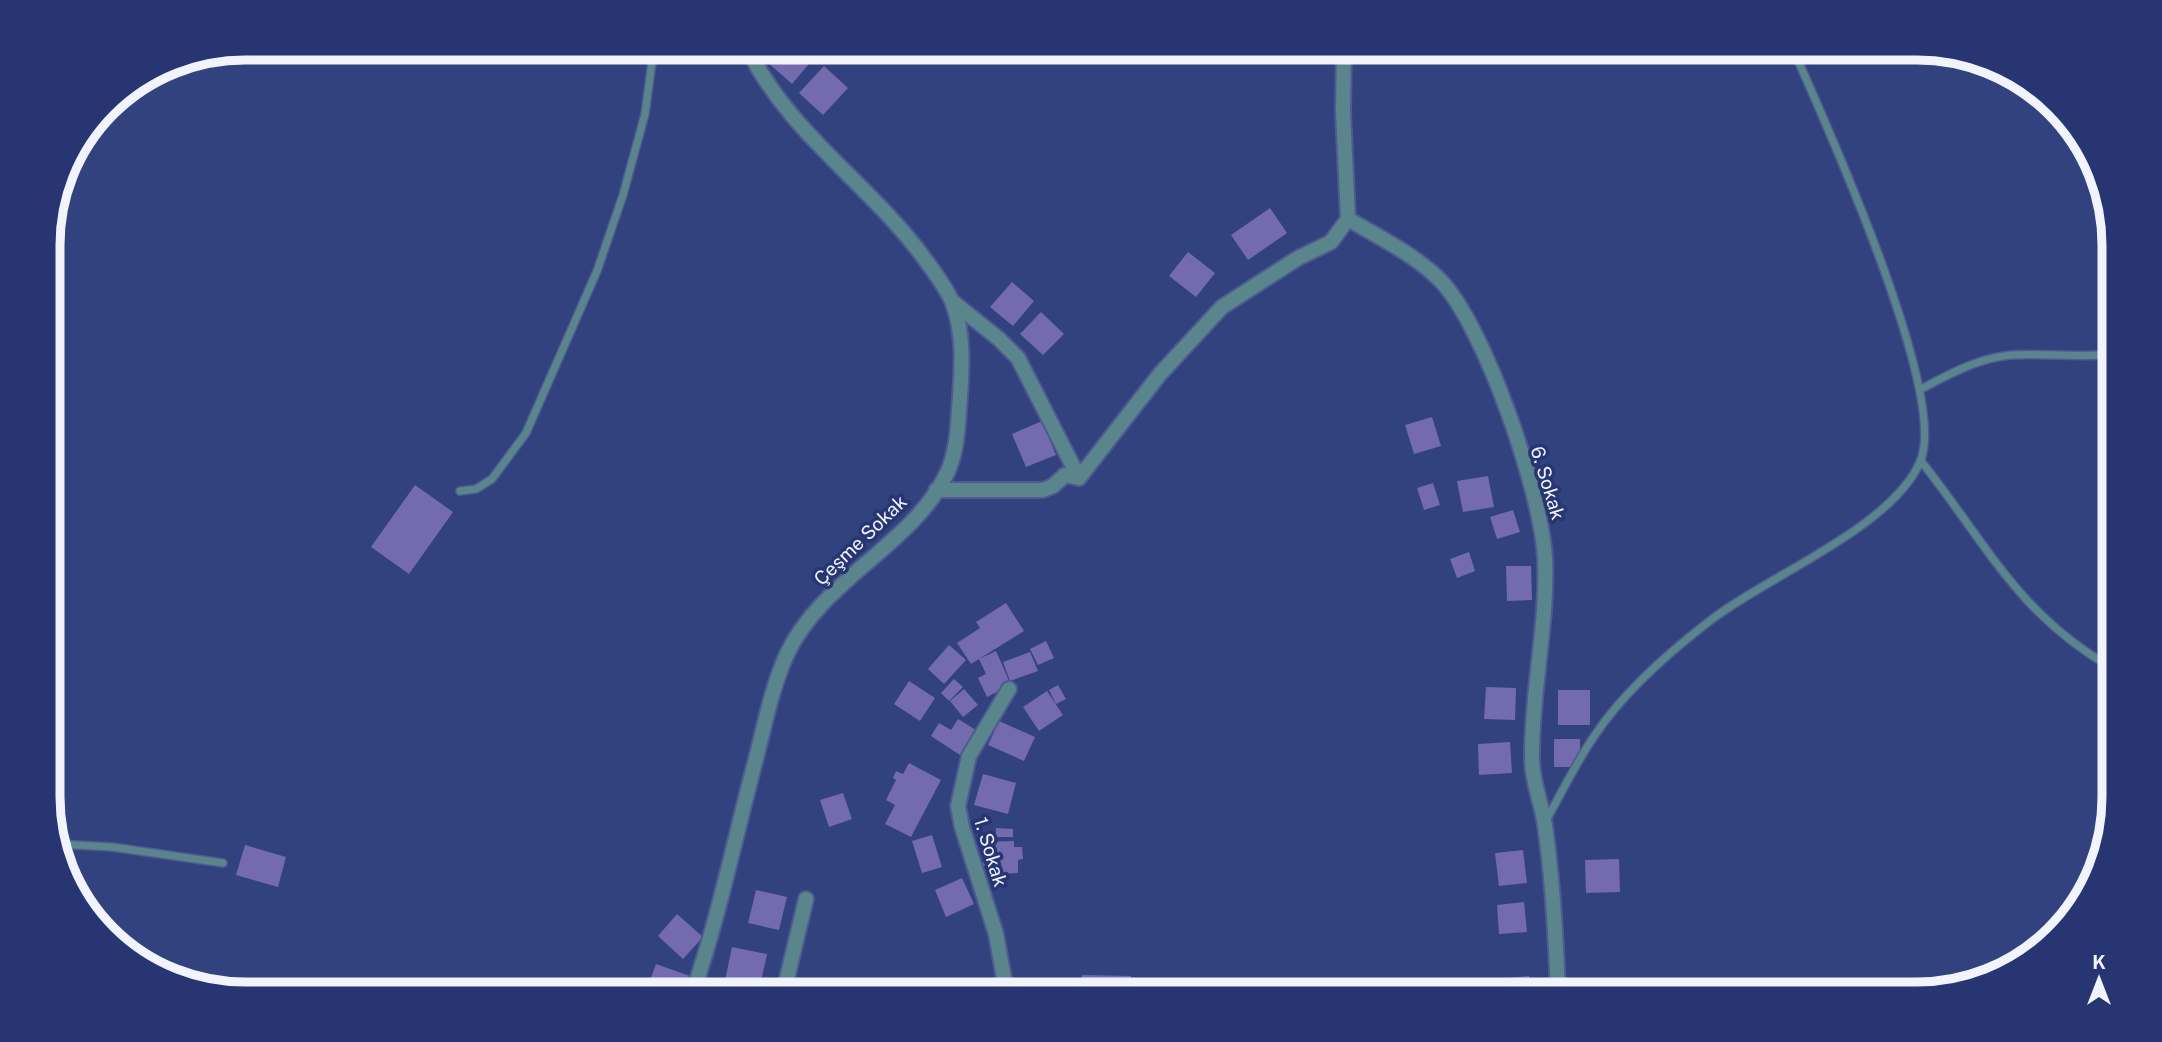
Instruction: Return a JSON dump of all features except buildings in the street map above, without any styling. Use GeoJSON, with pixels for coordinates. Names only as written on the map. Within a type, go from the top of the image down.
{"type":"FeatureCollection","features":[{"type":"Feature","properties":{"kind":"street","name":"Çeşme Sokak"},"geometry":{"type":"LineString","coordinates":[[696,982],[730,866],[767,716],[787,655],[813,614],[901,532],[936,490],[950,464],[958,424],[961,349],[953,302],[911,241],[779,102],[753,60]]}},
{"type":"Feature","properties":{"kind":"street"},"geometry":{"type":"LineString","coordinates":[[1079,478],[1160,374],[1222,307],[1298,258],[1331,242],[1348,219],[1343,112],[1344,60]]}},
{"type":"Feature","properties":{"kind":"street","name":"6. Sokak"},"geometry":{"type":"LineString","coordinates":[[1348,219],[1420,264],[1439,280],[1466,314],[1499,393],[1530,484],[1543,535],[1545,562],[1532,757],[1536,796],[1545,823],[1557,982]]}},
{"type":"Feature","properties":{"kind":"street"},"geometry":{"type":"LineString","coordinates":[[953,302],[1018,358],[1079,478]]}},
{"type":"Feature","properties":{"kind":"street"},"geometry":{"type":"LineString","coordinates":[[936,490],[1043,490],[1053,486],[1065,474],[1079,478]]}},
{"type":"Feature","properties":{"kind":"street","name":"1. Sokak"},"geometry":{"type":"LineString","coordinates":[[1005,982],[996,934],[962,827],[958,806],[969,756],[1009,689]]}},
{"type":"Feature","properties":{"kind":"street"},"geometry":{"type":"LineString","coordinates":[[786,982],[806,899]]}},
{"type":"Feature","properties":{"kind":"lane"},"geometry":{"type":"LineString","coordinates":[[460,491],[476,489],[492,479],[526,433],[597,271],[623,195],[645,114],[652,60]]}},
{"type":"Feature","properties":{"kind":"lane"},"geometry":{"type":"LineString","coordinates":[[1545,823],[1594,736],[1613,710],[1642,682],[1708,622],[1863,525],[1889,502],[1921,461],[1925,419],[1912,355],[1869,233],[1797,60]]}},
{"type":"Feature","properties":{"kind":"lane"},"geometry":{"type":"LineString","coordinates":[[1921,389],[1962,367],[1999,358],[2102,354]]}},
{"type":"Feature","properties":{"kind":"lane"},"geometry":{"type":"LineString","coordinates":[[1921,461],[2018,593],[2058,633],[2102,661]]}},
{"type":"Feature","properties":{"kind":"lane"},"geometry":{"type":"LineString","coordinates":[[66,844],[112,847],[223,863]]}}]}
